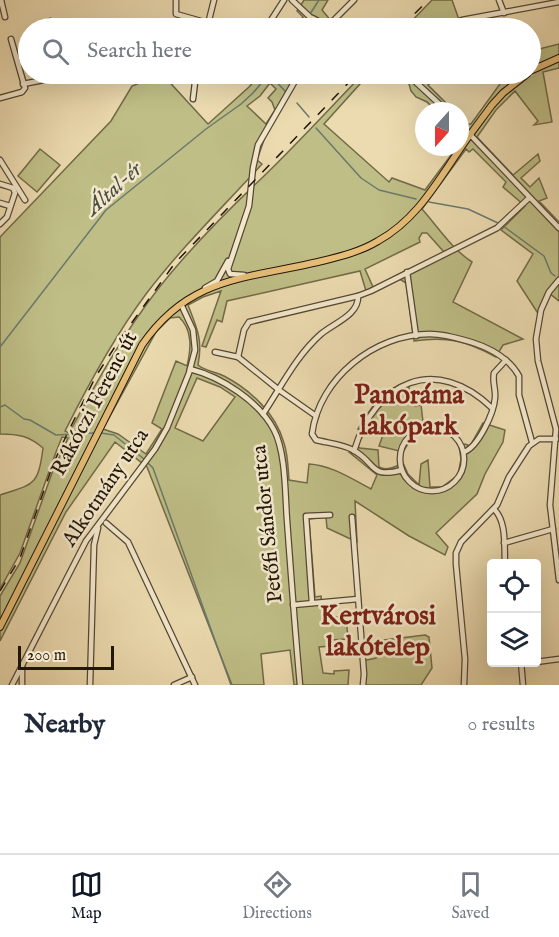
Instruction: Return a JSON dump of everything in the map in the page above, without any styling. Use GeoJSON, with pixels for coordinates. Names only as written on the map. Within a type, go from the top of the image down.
{"type":"FeatureCollection","features":[{"type":"Feature","properties":{"kind":"main road","name":"Rákóczi Ferenc út"},"geometry":{"type":"LineString","coordinates":[[541,66],[559,58]]}},
{"type":"Feature","properties":{"kind":"main road","name":"Rákóczi Ferenc út"},"geometry":{"type":"LineString","coordinates":[[0,627],[142,345],[161,321],[199,292],[227,281],[345,255],[387,236],[418,209],[471,134],[503,93],[514,84]]}},
{"type":"Feature","properties":{"kind":"street"},"geometry":{"type":"LineString","coordinates":[[1,0],[5,17]]}},
{"type":"Feature","properties":{"kind":"street"},"geometry":{"type":"LineString","coordinates":[[176,0],[176,14],[187,18]]}},
{"type":"Feature","properties":{"kind":"street"},"geometry":{"type":"LineString","coordinates":[[210,18],[214,0]]}},
{"type":"Feature","properties":{"kind":"street"},"geometry":{"type":"LineString","coordinates":[[272,18],[284,0]]}},
{"type":"Feature","properties":{"kind":"street"},"geometry":{"type":"LineString","coordinates":[[292,0],[310,17]]}},
{"type":"Feature","properties":{"kind":"street"},"geometry":{"type":"LineString","coordinates":[[337,18],[354,0]]}},
{"type":"Feature","properties":{"kind":"street"},"geometry":{"type":"LineString","coordinates":[[499,0],[504,13]]}},
{"type":"Feature","properties":{"kind":"street"},"geometry":{"type":"LineString","coordinates":[[474,18],[504,13],[539,3],[559,2]]}},
{"type":"Feature","properties":{"kind":"street"},"geometry":{"type":"LineString","coordinates":[[11,39],[18,65]]}},
{"type":"Feature","properties":{"kind":"street"},"geometry":{"type":"LineString","coordinates":[[0,98],[22,92],[25,88],[23,84]]}},
{"type":"Feature","properties":{"kind":"street"},"geometry":{"type":"LineString","coordinates":[[193,99],[195,84]]}},
{"type":"Feature","properties":{"kind":"street"},"geometry":{"type":"LineString","coordinates":[[227,281],[224,271],[244,225],[249,206],[252,168],[258,145],[293,84]]}},
{"type":"Feature","properties":{"kind":"street"},"geometry":{"type":"LineString","coordinates":[[418,84],[437,102]]}},
{"type":"Feature","properties":{"kind":"street"},"geometry":{"type":"LineString","coordinates":[[471,134],[559,228]]}},
{"type":"Feature","properties":{"kind":"street"},"geometry":{"type":"LineString","coordinates":[[0,160],[25,200]]}},
{"type":"Feature","properties":{"kind":"street"},"geometry":{"type":"LineString","coordinates":[[0,184],[15,191],[7,217],[0,224]]}},
{"type":"Feature","properties":{"kind":"street"},"geometry":{"type":"LineString","coordinates":[[238,357],[244,330],[249,322],[358,296],[497,228],[529,198]]}},
{"type":"Feature","properties":{"kind":"street"},"geometry":{"type":"LineString","coordinates":[[0,203],[10,206]]}},
{"type":"Feature","properties":{"kind":"street"},"geometry":{"type":"LineString","coordinates":[[227,267],[230,274],[234,275],[264,273]]}},
{"type":"Feature","properties":{"kind":"street"},"geometry":{"type":"LineString","coordinates":[[199,292],[217,281],[227,267]]}},
{"type":"Feature","properties":{"kind":"street"},"geometry":{"type":"LineString","coordinates":[[407,272],[416,336]]}},
{"type":"Feature","properties":{"kind":"street"},"geometry":{"type":"LineString","coordinates":[[559,279],[549,292],[541,310],[536,339],[539,365],[555,423],[556,439],[551,494],[559,580]]}},
{"type":"Feature","properties":{"kind":"street"},"geometry":{"type":"LineString","coordinates":[[262,414],[294,365],[315,340],[356,308],[358,296]]}},
{"type":"Feature","properties":{"kind":"street","name":"Alkotmány utca"},"geometry":{"type":"LineString","coordinates":[[12,685],[87,555],[88,538],[104,523],[160,441],[190,369],[195,350],[195,337],[191,323],[181,304]]}},
{"type":"Feature","properties":{"kind":"street"},"geometry":{"type":"LineString","coordinates":[[402,470],[388,474],[381,473],[354,451],[314,438],[312,434],[316,416],[332,386],[353,363],[381,345],[416,336],[452,337],[485,348],[506,360],[519,376],[519,395],[532,442]]}},
{"type":"Feature","properties":{"kind":"street"},"geometry":{"type":"LineString","coordinates":[[215,352],[238,357],[316,416]]}},
{"type":"Feature","properties":{"kind":"street"},"geometry":{"type":"LineString","coordinates":[[464,452],[474,446],[492,408],[495,399],[493,375],[506,360]]}},
{"type":"Feature","properties":{"kind":"street","name":"Petőfi Sándor utca"},"geometry":{"type":"LineString","coordinates":[[190,369],[217,378],[232,387],[262,414],[274,430],[279,444],[300,685]]}},
{"type":"Feature","properties":{"kind":"street"},"geometry":{"type":"LineString","coordinates":[[354,451],[363,425],[375,407],[393,391],[413,382],[435,380],[455,384],[473,393],[492,408]]}},
{"type":"Feature","properties":{"kind":"street"},"geometry":{"type":"LineString","coordinates":[[437,427],[450,432],[459,441],[464,452],[464,465],[460,474],[455,482],[444,489],[429,491],[418,488],[408,480],[402,470],[400,457],[404,442],[413,433],[424,428],[437,427]]}},
{"type":"Feature","properties":{"kind":"street"},"geometry":{"type":"LineString","coordinates":[[464,685],[465,660],[456,553],[461,542],[494,509],[514,470],[532,442],[556,439]]}},
{"type":"Feature","properties":{"kind":"street"},"geometry":{"type":"LineString","coordinates":[[494,509],[501,519],[505,559]]}},
{"type":"Feature","properties":{"kind":"street"},"geometry":{"type":"LineString","coordinates":[[312,603],[306,516],[330,515]]}},
{"type":"Feature","properties":{"kind":"street"},"geometry":{"type":"LineString","coordinates":[[352,517],[363,685]]}},
{"type":"Feature","properties":{"kind":"street"},"geometry":{"type":"LineString","coordinates":[[90,685],[87,555],[104,523],[128,542],[195,685]]}},
{"type":"Feature","properties":{"kind":"street"},"geometry":{"type":"LineString","coordinates":[[504,543],[553,530]]}},
{"type":"Feature","properties":{"kind":"street"},"geometry":{"type":"LineString","coordinates":[[293,605],[358,599]]}},
{"type":"Feature","properties":{"kind":"street"},"geometry":{"type":"LineString","coordinates":[[541,661],[559,659]]}},
{"type":"Feature","properties":{"kind":"street"},"geometry":{"type":"LineString","coordinates":[[22,665],[22,685]]}},
{"type":"Feature","properties":{"kind":"street"},"geometry":{"type":"LineString","coordinates":[[521,667],[523,685]]}},
{"type":"Feature","properties":{"kind":"street"},"geometry":{"type":"LineString","coordinates":[[174,685],[192,678]]}},
{"type":"Feature","properties":{"kind":"shaded area"},"geometry":{"type":"Polygon","coordinates":[[[304,0],[328,0],[322,10],[329,18],[302,18],[297,11],[304,0]]]}},
{"type":"Feature","properties":{"kind":"shaded area"},"geometry":{"type":"Polygon","coordinates":[[[432,0],[452,0],[458,18],[415,18],[432,0]]]}},
{"type":"Feature","properties":{"kind":"shaded area"},"geometry":{"type":"Polygon","coordinates":[[[559,44],[559,68],[543,72],[552,122],[534,125],[538,121],[515,91],[496,110],[477,137],[513,175],[538,154],[540,161],[521,178],[530,187],[539,178],[547,198],[539,201],[559,222],[559,301],[550,294],[542,309],[541,318],[517,281],[533,254],[501,230],[525,206],[503,187],[506,182],[473,149],[469,152],[469,124],[500,84],[541,84],[541,48],[559,44]]]}},
{"type":"Feature","properties":{"kind":"shaded area"},"geometry":{"type":"Polygon","coordinates":[[[171,84],[208,124],[252,84],[269,84],[260,96],[247,106],[266,124],[275,110],[268,98],[276,89],[271,84],[295,84],[265,137],[257,160],[262,164],[173,260],[134,310],[83,395],[65,431],[69,433],[122,341],[170,274],[209,230],[353,84],[360,84],[324,124],[389,182],[392,178],[425,190],[450,156],[461,156],[422,209],[452,244],[472,262],[453,302],[523,339],[503,345],[496,357],[456,341],[437,339],[414,341],[406,283],[395,276],[444,252],[427,233],[422,233],[419,238],[420,242],[365,269],[373,287],[366,291],[360,271],[227,301],[222,322],[217,320],[206,347],[202,346],[221,291],[188,305],[199,341],[198,365],[244,388],[269,413],[284,443],[289,480],[307,483],[309,464],[333,470],[371,489],[377,475],[349,452],[354,445],[378,450],[379,467],[391,468],[403,463],[408,474],[419,485],[421,464],[428,460],[430,487],[442,487],[458,475],[461,459],[459,446],[465,444],[470,446],[483,423],[505,430],[503,442],[477,494],[436,533],[448,547],[445,555],[409,536],[355,501],[357,542],[327,528],[326,517],[309,519],[315,597],[321,596],[323,618],[346,616],[348,639],[331,640],[331,646],[319,647],[323,673],[334,674],[334,671],[349,670],[348,685],[294,685],[290,650],[261,654],[264,685],[232,685],[147,467],[115,442],[66,512],[0,641],[0,596],[20,563],[52,473],[68,438],[62,437],[20,553],[0,589],[0,495],[32,482],[39,470],[43,448],[23,436],[0,434],[0,237],[111,121],[132,86],[171,84]],[[179,317],[170,318],[156,332],[103,429],[118,434],[146,454],[162,429],[152,423],[176,361],[187,366],[190,340],[184,322],[179,317]],[[197,378],[175,428],[203,441],[235,397],[220,387],[197,378]]]}},
{"type":"Feature","properties":{"kind":"shaded area"},"geometry":{"type":"Polygon","coordinates":[[[409,84],[429,84],[445,102],[427,102],[416,97],[409,84]]]}},
{"type":"Feature","properties":{"kind":"shaded area"},"geometry":{"type":"Polygon","coordinates":[[[40,149],[60,165],[37,192],[18,176],[40,149]]]}},
{"type":"Feature","properties":{"kind":"shaded area"},"geometry":{"type":"Polygon","coordinates":[[[407,382],[415,406],[421,405],[424,430],[411,439],[403,452],[379,446],[383,435],[358,429],[378,400],[398,385],[407,382]]]}},
{"type":"Feature","properties":{"kind":"shaded area"},"geometry":{"type":"Polygon","coordinates":[[[425,635],[429,637],[432,668],[421,685],[362,685],[362,661],[376,658],[384,640],[425,635]]]}},
{"type":"Feature","properties":{"kind":"waterway","name":"Által-ér"},"geometry":{"type":"LineString","coordinates":[[310,14],[319,0]]}},
{"type":"Feature","properties":{"kind":"waterway","name":"Által-ér"},"geometry":{"type":"LineString","coordinates":[[0,347],[106,210],[206,129],[241,104],[261,84]]}},
{"type":"Feature","properties":{"kind":"waterway"},"geometry":{"type":"LineString","coordinates":[[278,84],[285,91]]}},
{"type":"Feature","properties":{"kind":"waterway"},"geometry":{"type":"LineString","coordinates":[[297,103],[309,117]]}},
{"type":"Feature","properties":{"kind":"waterway"},"geometry":{"type":"LineString","coordinates":[[316,128],[361,178],[379,190],[416,199]]}},
{"type":"Feature","properties":{"kind":"waterway"},"geometry":{"type":"LineString","coordinates":[[429,202],[468,209],[498,223]]}},
{"type":"Feature","properties":{"kind":"waterway"},"geometry":{"type":"LineString","coordinates":[[503,226],[544,256],[551,273],[555,276]]}},
{"type":"Feature","properties":{"kind":"waterway"},"geometry":{"type":"LineString","coordinates":[[0,407],[5,405],[24,419],[56,435],[93,433]]}},
{"type":"Feature","properties":{"kind":"waterway"},"geometry":{"type":"LineString","coordinates":[[101,433],[114,435],[144,459]]}},
{"type":"Feature","properties":{"kind":"waterway"},"geometry":{"type":"LineString","coordinates":[[147,462],[153,468],[231,685]]}},
{"type":"Feature","properties":{"kind":"railway"},"geometry":{"type":"LineString","coordinates":[[411,18],[428,0]]}},
{"type":"Feature","properties":{"kind":"railway"},"geometry":{"type":"LineString","coordinates":[[0,591],[20,558],[54,462],[68,432],[96,376],[120,339],[175,263],[347,84]]}},
{"type":"Feature","properties":{"kind":"district","name":"Panoráma lakópark"},"geometry":{"type":"Point","coordinates":[409,412]}},
{"type":"Feature","properties":{"kind":"district","name":"Kertvárosi lakótelep"},"geometry":{"type":"Point","coordinates":[378,632]}}]}
